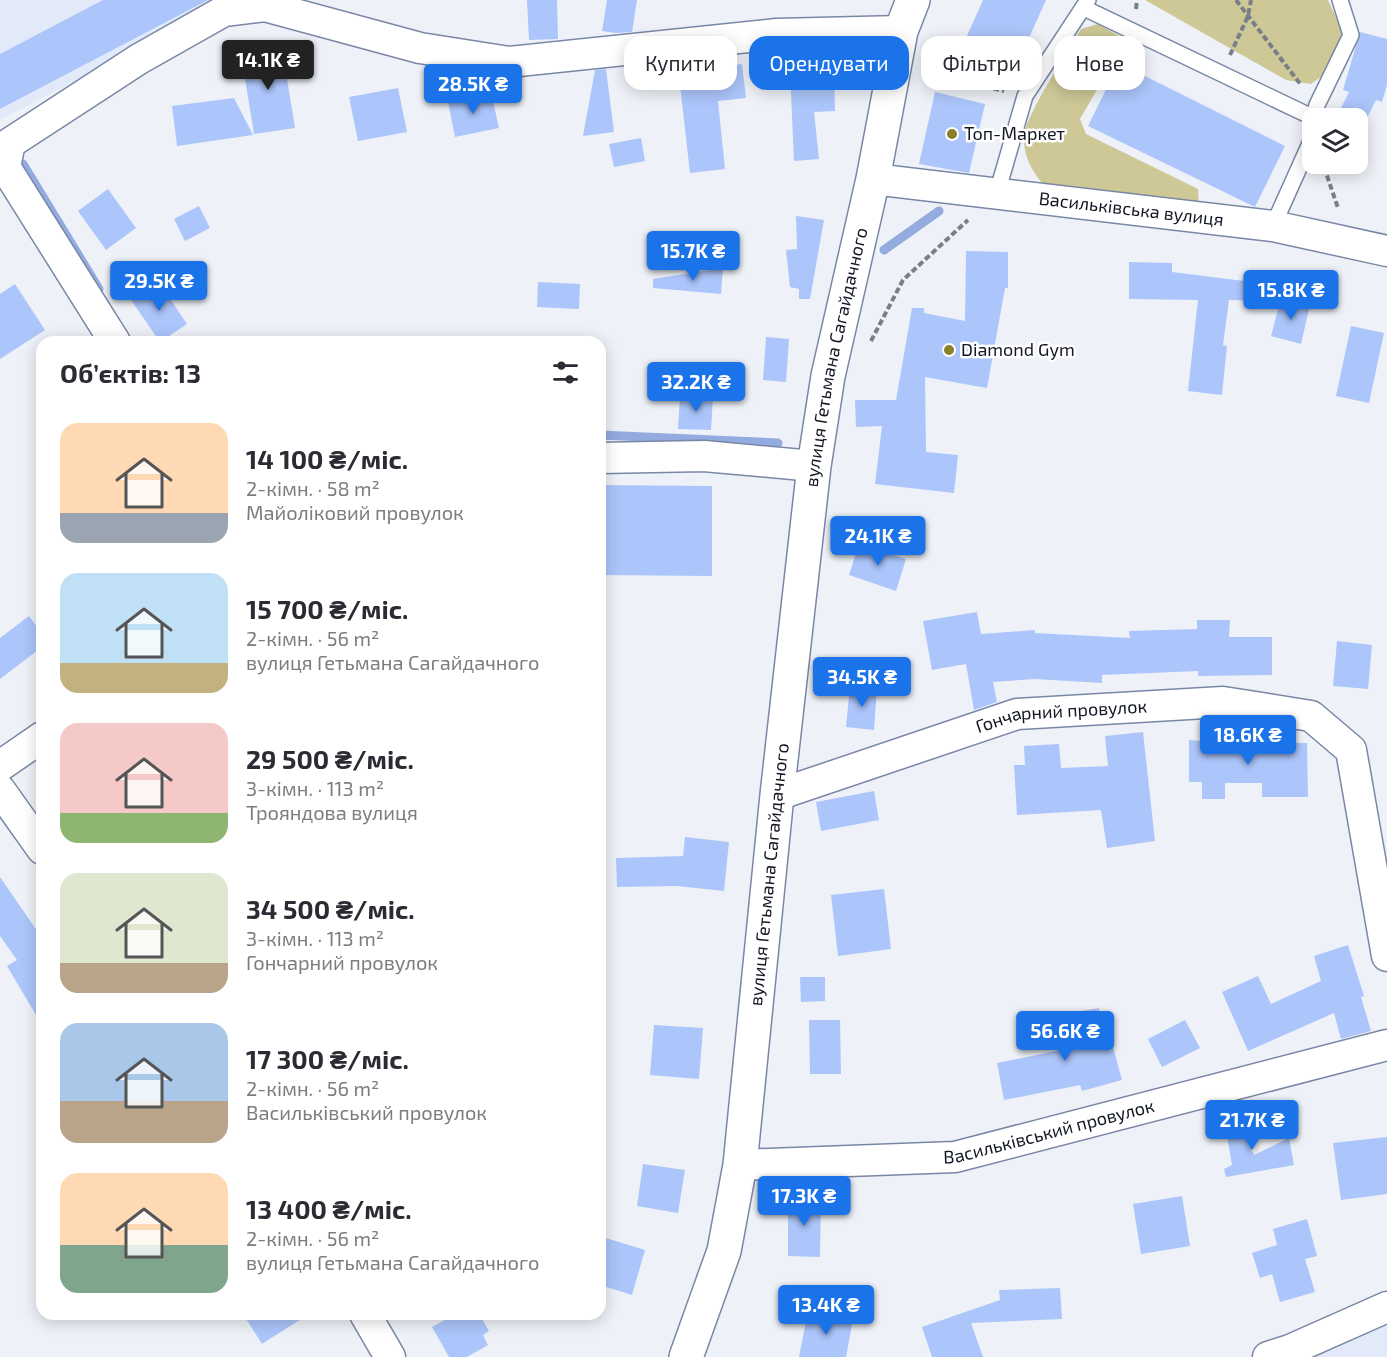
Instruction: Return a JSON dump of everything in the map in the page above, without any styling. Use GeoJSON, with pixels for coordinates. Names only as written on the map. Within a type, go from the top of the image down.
{"type":"FeatureCollection","features":[{"type":"Feature","properties":{"kind":"main road","name":"вулиця Гетьмана Сагайдачного"},"geometry":{"type":"LineString","coordinates":[[901,36],[913,0]]}},
{"type":"Feature","properties":{"kind":"main road","name":"вулиця Гетьмана Сагайдачного"},"geometry":{"type":"LineString","coordinates":[[686,1357],[723,1251],[740,1165],[777,795],[814,466],[828,376],[873,180],[890,90]]}},
{"type":"Feature","properties":{"kind":"street"},"geometry":{"type":"LineString","coordinates":[[111,336],[5,167],[10,143],[139,59],[224,11],[265,6],[420,48],[509,62],[749,37]]}},
{"type":"Feature","properties":{"kind":"street"},"geometry":{"type":"LineString","coordinates":[[758,36],[777,34],[797,36]]}},
{"type":"Feature","properties":{"kind":"street","name":"Васильківська вулиця"},"geometry":{"type":"LineString","coordinates":[[873,180],[1273,225],[1387,251]]}},
{"type":"Feature","properties":{"kind":"street"},"geometry":{"type":"LineString","coordinates":[[606,458],[704,456],[814,466]]}},
{"type":"Feature","properties":{"kind":"street","name":"Гончарний провулок"},"geometry":{"type":"LineString","coordinates":[[777,795],[1017,714],[1223,702],[1311,716],[1351,750],[1387,956]]}},
{"type":"Feature","properties":{"kind":"street"},"geometry":{"type":"LineString","coordinates":[[0,766],[36,741]]}},
{"type":"Feature","properties":{"kind":"street"},"geometry":{"type":"LineString","coordinates":[[0,790],[36,841]]}},
{"type":"Feature","properties":{"kind":"street","name":"Васильківський провулок"},"geometry":{"type":"LineString","coordinates":[[740,1165],[955,1157],[1387,1045]]}},
{"type":"Feature","properties":{"kind":"street"},"geometry":{"type":"LineString","coordinates":[[1268,1357],[1290,1350],[1387,1307]]}},
{"type":"Feature","properties":{"kind":"street"},"geometry":{"type":"LineString","coordinates":[[368,1320],[390,1357]]}},
{"type":"Feature","properties":{"kind":"lane"},"geometry":{"type":"LineString","coordinates":[[1317,108],[1351,34],[1340,0]]}},
{"type":"Feature","properties":{"kind":"lane"},"geometry":{"type":"LineString","coordinates":[[998,193],[1025,96],[1086,4],[1221,74],[1302,110]]}},
{"type":"Feature","properties":{"kind":"lane"},"geometry":{"type":"LineString","coordinates":[[1273,225],[1302,161]]}},
{"type":"Feature","properties":{"kind":"path"},"geometry":{"type":"LineString","coordinates":[[1236,0],[1309,108]]}},
{"type":"Feature","properties":{"kind":"path"},"geometry":{"type":"LineString","coordinates":[[1221,74],[1248,16],[1251,0]]}},
{"type":"Feature","properties":{"kind":"path"},"geometry":{"type":"LineString","coordinates":[[909,67],[911,71],[1025,96]]}},
{"type":"Feature","properties":{"kind":"path"},"geometry":{"type":"LineString","coordinates":[[1326,174],[1349,242]]}},
{"type":"Feature","properties":{"kind":"path"},"geometry":{"type":"LineString","coordinates":[[866,351],[903,280],[998,193]]}},
{"type":"Feature","properties":{"kind":"shaded area"},"geometry":{"type":"Polygon","coordinates":[[[0,0],[223,0],[224,3],[0,120],[0,0]]]}},
{"type":"Feature","properties":{"kind":"shaded area"},"geometry":{"type":"Polygon","coordinates":[[[1145,0],[1328,0],[1344,34],[1322,76],[1311,84],[1286,80],[1145,0]]]}},
{"type":"Feature","properties":{"kind":"shaded area"},"geometry":{"type":"Polygon","coordinates":[[[1098,24],[1119,36],[1077,36],[1081,29],[1098,24]]]}},
{"type":"Feature","properties":{"kind":"shaded area"},"geometry":{"type":"Polygon","coordinates":[[[1054,73],[1054,90],[1097,90],[1080,119],[1086,134],[1198,189],[1199,207],[1047,189],[1030,165],[1025,151],[1024,136],[1026,127],[1054,73]]]}},
{"type":"Feature","properties":{"kind":"shaded area"},"geometry":{"type":"Polygon","coordinates":[[[1387,1323],[1387,1357],[1300,1357],[1346,1343],[1387,1323]]]}},
{"type":"Feature","properties":{"kind":"building"},"geometry":{"type":"Polygon","coordinates":[[[103,0],[208,0],[0,109],[0,54],[103,0]]]}},
{"type":"Feature","properties":{"kind":"building"},"geometry":{"type":"Polygon","coordinates":[[[527,0],[557,0],[558,39],[529,40],[527,0]]]}},
{"type":"Feature","properties":{"kind":"building"},"geometry":{"type":"Polygon","coordinates":[[[607,0],[637,0],[632,32],[602,31],[607,0]]]}},
{"type":"Feature","properties":{"kind":"building"},"geometry":{"type":"Polygon","coordinates":[[[983,0],[1046,0],[1030,36],[967,36],[983,0]]]}},
{"type":"Feature","properties":{"kind":"building"},"geometry":{"type":"Polygon","coordinates":[[[1360,32],[1387,39],[1387,85],[1382,102],[1376,100],[1368,116],[1368,108],[1341,108],[1349,92],[1343,90],[1360,32]]]}},
{"type":"Feature","properties":{"kind":"building"},"geometry":{"type":"Polygon","coordinates":[[[282,48],[295,128],[254,134],[241,54],[282,48]]]}},
{"type":"Feature","properties":{"kind":"building"},"geometry":{"type":"Polygon","coordinates":[[[742,64],[746,98],[718,101],[725,169],[690,173],[681,90],[737,90],[737,65],[742,64]]]}},
{"type":"Feature","properties":{"kind":"building"},"geometry":{"type":"Polygon","coordinates":[[[606,69],[614,132],[583,136],[595,70],[606,69]]]}},
{"type":"Feature","properties":{"kind":"building"},"geometry":{"type":"Polygon","coordinates":[[[1145,76],[1285,146],[1255,207],[1088,126],[1106,90],[1145,90],[1145,76]]]}},
{"type":"Feature","properties":{"kind":"building"},"geometry":{"type":"Polygon","coordinates":[[[398,88],[407,132],[358,141],[349,97],[398,88]]]}},
{"type":"Feature","properties":{"kind":"building"},"geometry":{"type":"Polygon","coordinates":[[[791,90],[835,90],[835,111],[814,112],[819,159],[794,161],[791,90]]]}},
{"type":"Feature","properties":{"kind":"building"},"geometry":{"type":"Polygon","coordinates":[[[491,92],[499,128],[455,137],[448,102],[491,92]]]}},
{"type":"Feature","properties":{"kind":"building","name":"Топ-Маркет"},"geometry":{"type":"Polygon","coordinates":[[[935,92],[985,104],[969,173],[919,164],[935,92]]]}},
{"type":"Feature","properties":{"kind":"building"},"geometry":{"type":"Polygon","coordinates":[[[234,98],[253,135],[177,146],[172,106],[234,98]]]}},
{"type":"Feature","properties":{"kind":"building"},"geometry":{"type":"Polygon","coordinates":[[[641,138],[645,161],[614,167],[609,144],[641,138]]]}},
{"type":"Feature","properties":{"kind":"building"},"geometry":{"type":"Polygon","coordinates":[[[108,189],[136,228],[106,250],[78,211],[108,189]]]}},
{"type":"Feature","properties":{"kind":"building"},"geometry":{"type":"Polygon","coordinates":[[[199,206],[210,228],[185,241],[174,219],[199,206]]]}},
{"type":"Feature","properties":{"kind":"building"},"geometry":{"type":"Polygon","coordinates":[[[796,216],[824,220],[810,299],[799,299],[799,289],[790,287],[786,250],[797,249],[796,216]]]}},
{"type":"Feature","properties":{"kind":"building"},"geometry":{"type":"Polygon","coordinates":[[[966,251],[1008,252],[1008,288],[1005,288],[987,388],[925,377],[926,452],[958,455],[954,493],[875,484],[882,426],[856,427],[855,400],[896,400],[912,308],[924,308],[924,313],[965,321],[966,251]]]}},
{"type":"Feature","properties":{"kind":"building"},"geometry":{"type":"Polygon","coordinates":[[[1129,262],[1172,263],[1172,272],[1268,284],[1267,301],[1229,300],[1223,345],[1227,346],[1222,395],[1188,391],[1198,300],[1129,299],[1129,262]]]}},
{"type":"Feature","properties":{"kind":"building"},"geometry":{"type":"Polygon","coordinates":[[[723,268],[721,294],[653,288],[653,279],[723,268]]]}},
{"type":"Feature","properties":{"kind":"building"},"geometry":{"type":"Polygon","coordinates":[[[158,281],[187,324],[169,336],[156,336],[131,300],[158,281]]]}},
{"type":"Feature","properties":{"kind":"building"},"geometry":{"type":"Polygon","coordinates":[[[538,282],[580,284],[579,309],[537,307],[538,282]]]}},
{"type":"Feature","properties":{"kind":"building"},"geometry":{"type":"Polygon","coordinates":[[[15,284],[45,330],[0,359],[0,294],[15,284]]]}},
{"type":"Feature","properties":{"kind":"building"},"geometry":{"type":"Polygon","coordinates":[[[1281,298],[1310,305],[1301,344],[1271,336],[1281,298]]]}},
{"type":"Feature","properties":{"kind":"building"},"geometry":{"type":"Polygon","coordinates":[[[1351,326],[1384,333],[1369,403],[1336,396],[1351,326]]]}},
{"type":"Feature","properties":{"kind":"building"},"geometry":{"type":"Polygon","coordinates":[[[766,337],[789,339],[786,382],[763,380],[766,337]]]}},
{"type":"Feature","properties":{"kind":"building"},"geometry":{"type":"Polygon","coordinates":[[[680,396],[713,397],[711,430],[678,429],[680,396]]]}},
{"type":"Feature","properties":{"kind":"building"},"geometry":{"type":"Polygon","coordinates":[[[606,485],[712,486],[712,576],[606,575],[606,485]]]}},
{"type":"Feature","properties":{"kind":"building"},"geometry":{"type":"Polygon","coordinates":[[[859,544],[906,559],[896,591],[849,575],[859,544]]]}},
{"type":"Feature","properties":{"kind":"building"},"geometry":{"type":"Polygon","coordinates":[[[977,612],[981,634],[1035,630],[1035,633],[1130,638],[1129,631],[1197,629],[1197,620],[1230,620],[1229,637],[1272,637],[1272,675],[1198,676],[1198,671],[1102,675],[1102,683],[1035,679],[993,682],[997,702],[974,710],[966,664],[932,670],[923,621],[977,612]]]}},
{"type":"Feature","properties":{"kind":"building"},"geometry":{"type":"Polygon","coordinates":[[[29,616],[36,626],[36,652],[0,679],[0,638],[29,616]]]}},
{"type":"Feature","properties":{"kind":"building"},"geometry":{"type":"Polygon","coordinates":[[[1337,641],[1372,645],[1368,689],[1333,686],[1337,641]]]}},
{"type":"Feature","properties":{"kind":"building"},"geometry":{"type":"Polygon","coordinates":[[[850,686],[877,688],[874,730],[846,727],[850,686]]]}},
{"type":"Feature","properties":{"kind":"building"},"geometry":{"type":"Polygon","coordinates":[[[1202,726],[1225,726],[1225,743],[1307,743],[1308,797],[1262,797],[1262,783],[1225,783],[1225,799],[1202,799],[1202,782],[1189,782],[1189,740],[1202,741],[1202,726]]]}},
{"type":"Feature","properties":{"kind":"building"},"geometry":{"type":"Polygon","coordinates":[[[1143,732],[1155,841],[1107,848],[1101,810],[1017,815],[1014,765],[1025,765],[1024,746],[1059,744],[1061,768],[1108,766],[1105,736],[1143,732]]]}},
{"type":"Feature","properties":{"kind":"building"},"geometry":{"type":"Polygon","coordinates":[[[874,791],[879,820],[821,831],[816,802],[874,791]]]}},
{"type":"Feature","properties":{"kind":"building"},"geometry":{"type":"Polygon","coordinates":[[[685,837],[729,842],[724,891],[677,886],[617,887],[616,858],[683,856],[685,837]]]}},
{"type":"Feature","properties":{"kind":"building"},"geometry":{"type":"Polygon","coordinates":[[[0,877],[36,929],[36,1015],[7,966],[17,960],[0,936],[0,877]]]}},
{"type":"Feature","properties":{"kind":"building"},"geometry":{"type":"Polygon","coordinates":[[[884,889],[891,949],[838,956],[831,895],[884,889]]]}},
{"type":"Feature","properties":{"kind":"building"},"geometry":{"type":"Polygon","coordinates":[[[1348,945],[1364,996],[1361,997],[1371,1031],[1341,1039],[1334,1013],[1248,1051],[1222,992],[1258,976],[1271,1004],[1321,981],[1314,956],[1348,945]]]}},
{"type":"Feature","properties":{"kind":"building"},"geometry":{"type":"Polygon","coordinates":[[[800,977],[825,977],[825,1001],[801,1002],[800,977]]]}},
{"type":"Feature","properties":{"kind":"building"},"geometry":{"type":"Polygon","coordinates":[[[1099,1008],[1106,1045],[1112,1043],[1122,1080],[1082,1091],[1080,1085],[1004,1100],[997,1063],[1071,1048],[1065,1014],[1099,1008]]]}},
{"type":"Feature","properties":{"kind":"building"},"geometry":{"type":"Polygon","coordinates":[[[809,1020],[840,1020],[841,1074],[810,1074],[809,1020]]]}},
{"type":"Feature","properties":{"kind":"building"},"geometry":{"type":"Polygon","coordinates":[[[1185,1020],[1200,1048],[1162,1067],[1148,1039],[1185,1020]]]}},
{"type":"Feature","properties":{"kind":"building"},"geometry":{"type":"Polygon","coordinates":[[[654,1025],[703,1028],[699,1079],[650,1075],[654,1025]]]}},
{"type":"Feature","properties":{"kind":"building"},"geometry":{"type":"Polygon","coordinates":[[[1228,1104],[1254,1155],[1289,1138],[1294,1165],[1226,1177],[1224,1169],[1232,1165],[1222,1106],[1228,1104]]]}},
{"type":"Feature","properties":{"kind":"building"},"geometry":{"type":"Polygon","coordinates":[[[1387,1137],[1387,1194],[1341,1200],[1333,1143],[1387,1137]]]}},
{"type":"Feature","properties":{"kind":"building"},"geometry":{"type":"Polygon","coordinates":[[[643,1164],[685,1170],[678,1213],[637,1206],[643,1164]]]}},
{"type":"Feature","properties":{"kind":"building"},"geometry":{"type":"Polygon","coordinates":[[[1182,1196],[1190,1246],[1141,1254],[1133,1204],[1182,1196]]]}},
{"type":"Feature","properties":{"kind":"building"},"geometry":{"type":"Polygon","coordinates":[[[788,1197],[821,1198],[820,1257],[788,1256],[788,1197]]]}},
{"type":"Feature","properties":{"kind":"building"},"geometry":{"type":"Polygon","coordinates":[[[1307,1219],[1317,1256],[1305,1259],[1315,1292],[1280,1302],[1272,1274],[1260,1278],[1252,1253],[1277,1245],[1273,1229],[1307,1219]]]}},
{"type":"Feature","properties":{"kind":"building"},"geometry":{"type":"Polygon","coordinates":[[[606,1238],[645,1250],[632,1295],[606,1287],[606,1238]]]}},
{"type":"Feature","properties":{"kind":"building"},"geometry":{"type":"Polygon","coordinates":[[[1060,1288],[1062,1319],[971,1323],[983,1357],[932,1357],[922,1327],[1000,1300],[999,1290],[1060,1288]]]}},
{"type":"Feature","properties":{"kind":"building"},"geometry":{"type":"Polygon","coordinates":[[[808,1311],[853,1319],[846,1357],[799,1357],[808,1311]]]}},
{"type":"Feature","properties":{"kind":"building"},"geometry":{"type":"Polygon","coordinates":[[[247,1320],[300,1320],[262,1344],[247,1320]]]}},
{"type":"Feature","properties":{"kind":"building"},"geometry":{"type":"Polygon","coordinates":[[[444,1320],[483,1320],[489,1331],[483,1335],[488,1345],[467,1357],[449,1357],[432,1327],[444,1320]]]}},
{"type":"Feature","properties":{"kind":"waterway"},"geometry":{"type":"LineString","coordinates":[[23,164],[99,289]]}},
{"type":"Feature","properties":{"kind":"waterway"},"geometry":{"type":"LineString","coordinates":[[884,250],[939,211]]}},
{"type":"Feature","properties":{"kind":"waterway"},"geometry":{"type":"LineString","coordinates":[[606,435],[778,443]]}},
{"type":"Feature","properties":{"kind":"place","name":"Топ-Маркет"},"geometry":{"type":"Point","coordinates":[952,134]}},
{"type":"Feature","properties":{"kind":"place","name":"Diamond Gym"},"geometry":{"type":"Point","coordinates":[949,350]}}]}
